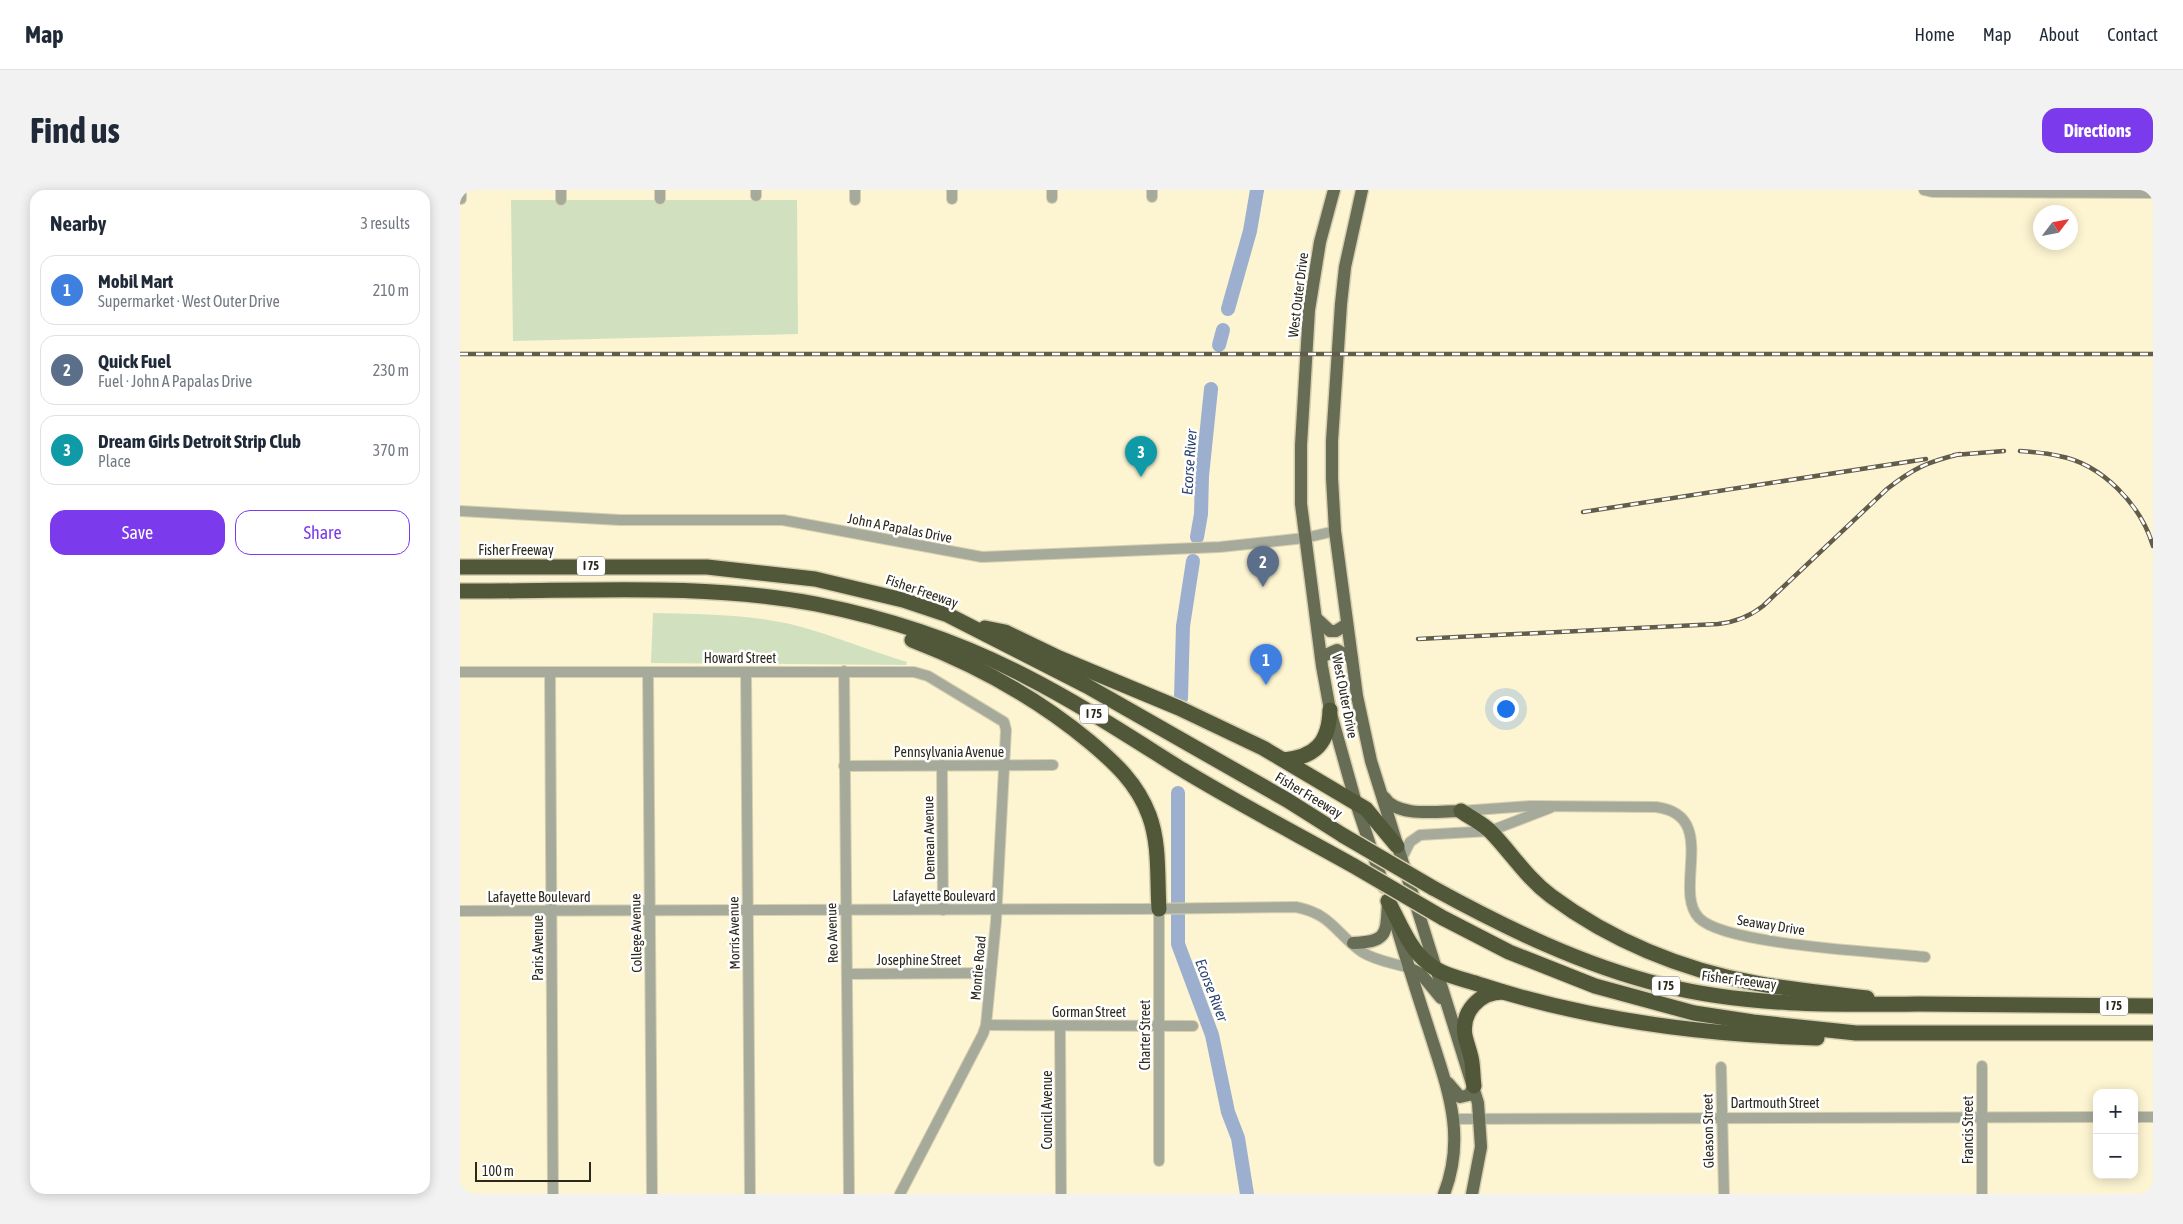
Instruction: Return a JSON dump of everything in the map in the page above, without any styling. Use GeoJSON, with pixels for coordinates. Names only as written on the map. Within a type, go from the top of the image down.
{"type":"FeatureCollection","features":[{"type":"Feature","properties":{"kind":"highway","name":"Fisher Freeway"},"geometry":{"type":"LineString","coordinates":[[460,567],[663,566],[742,570],[815,579],[871,591],[927,607],[965,623],[1087,686],[1287,800],[1344,836],[1486,917],[1571,955],[1663,985],[1745,1000],[1844,1006],[1918,1004],[2153,1006]]}},
{"type":"Feature","properties":{"kind":"highway","name":"I 75"},"geometry":{"type":"LineString","coordinates":[[460,591],[683,590],[744,594],[814,604],[855,613],[946,641],[1024,675],[1130,736],[1179,767],[1489,943],[1545,968],[1638,999],[1694,1013],[1753,1022],[1856,1033],[2153,1033]]}},
{"type":"Feature","properties":{"kind":"highway"},"geometry":{"type":"LineString","coordinates":[[814,604],[837,616],[901,636],[982,670],[1046,708],[1116,763],[1134,784],[1143,799],[1153,829],[1165,909]]}},
{"type":"Feature","properties":{"kind":"highway"},"geometry":{"type":"LineString","coordinates":[[965,623],[1005,632],[1058,658],[1225,729],[1284,760],[1366,809],[1376,819],[1399,853]]}},
{"type":"Feature","properties":{"kind":"highway"},"geometry":{"type":"LineString","coordinates":[[1284,760],[1304,757],[1318,748],[1328,731],[1330,710]]}},
{"type":"Feature","properties":{"kind":"highway"},"geometry":{"type":"LineString","coordinates":[[1461,811],[1490,831],[1527,875],[1552,896],[1599,927],[1655,954],[1707,972],[1754,984],[1918,1004]]}},
{"type":"Feature","properties":{"kind":"highway"},"geometry":{"type":"LineString","coordinates":[[1388,901],[1412,946],[1436,970],[1503,992],[1590,1012],[1695,1030],[1834,1039],[1856,1033]]}},
{"type":"Feature","properties":{"kind":"highway"},"geometry":{"type":"LineString","coordinates":[[1474,1086],[1472,1062],[1464,1023],[1469,1010],[1478,1000],[1495,992],[1503,992]]}},
{"type":"Feature","properties":{"kind":"main road","name":"West Outer Drive"},"geometry":{"type":"LineString","coordinates":[[1334,190],[1316,265],[1306,347],[1301,445],[1301,504],[1321,657],[1330,710],[1356,803],[1445,1079],[1453,1119],[1454,1155],[1450,1179],[1444,1194]]}},
{"type":"Feature","properties":{"kind":"main road","name":"West Outer Drive"},"geometry":{"type":"LineString","coordinates":[[1362,190],[1349,248],[1340,304],[1332,441],[1335,531],[1363,728],[1399,853],[1446,1004],[1474,1086],[1480,1118],[1479,1163],[1472,1194]]}},
{"type":"Feature","properties":{"kind":"main road"},"geometry":{"type":"LineString","coordinates":[[1316,618],[1330,631],[1336,631],[1347,624]]}},
{"type":"Feature","properties":{"kind":"main road"},"geometry":{"type":"LineString","coordinates":[[1321,657],[1337,650],[1352,659]]}},
{"type":"Feature","properties":{"kind":"main road"},"geometry":{"type":"LineString","coordinates":[[1380,791],[1387,803],[1398,810],[1461,811]]}},
{"type":"Feature","properties":{"kind":"main road"},"geometry":{"type":"LineString","coordinates":[[1352,943],[1371,942],[1382,936],[1386,927],[1388,901]]}},
{"type":"Feature","properties":{"kind":"main road"},"geometry":{"type":"LineString","coordinates":[[1409,968],[1422,974],[1446,1004]]}},
{"type":"Feature","properties":{"kind":"main road"},"geometry":{"type":"LineString","coordinates":[[1445,1079],[1460,1097],[1469,1095],[1474,1086]]}},
{"type":"Feature","properties":{"kind":"street"},"geometry":{"type":"LineString","coordinates":[[1924,190],[1933,192],[2153,193]]}},
{"type":"Feature","properties":{"kind":"street","name":"John A Papalas Drive"},"geometry":{"type":"LineString","coordinates":[[460,511],[620,520],[783,520],[982,557],[1220,547],[1305,538],[1335,531]]}},
{"type":"Feature","properties":{"kind":"street","name":"Howard Street"},"geometry":{"type":"LineString","coordinates":[[460,672],[844,671],[921,673],[992,714],[1005,724]]}},
{"type":"Feature","properties":{"kind":"street","name":"Reo Avenue"},"geometry":{"type":"LineString","coordinates":[[844,671],[849,1194]]}},
{"type":"Feature","properties":{"kind":"street","name":"Paris Avenue"},"geometry":{"type":"LineString","coordinates":[[550,672],[553,1194]]}},
{"type":"Feature","properties":{"kind":"street","name":"College Avenue"},"geometry":{"type":"LineString","coordinates":[[648,672],[652,1194]]}},
{"type":"Feature","properties":{"kind":"street","name":"Morris Avenue"},"geometry":{"type":"LineString","coordinates":[[746,672],[750,1194]]}},
{"type":"Feature","properties":{"kind":"street","name":"Montie Road"},"geometry":{"type":"LineString","coordinates":[[900,1194],[979,1043],[986,1025],[996,910],[1005,724]]}},
{"type":"Feature","properties":{"kind":"street","name":"Demean Avenue"},"geometry":{"type":"LineString","coordinates":[[942,765],[943,910]]}},
{"type":"Feature","properties":{"kind":"street","name":"Pennsylvania Avenue"},"geometry":{"type":"LineString","coordinates":[[844,766],[1053,765]]}},
{"type":"Feature","properties":{"kind":"street","name":"Seaway Drive"},"geometry":{"type":"LineString","coordinates":[[1399,853],[1420,835],[1490,831],[1556,806]]}},
{"type":"Feature","properties":{"kind":"street","name":"Seaway Drive"},"geometry":{"type":"LineString","coordinates":[[1461,811],[1503,807],[1556,806],[1656,807],[1667,809],[1685,824],[1691,838],[1692,907],[1698,918],[1708,924],[1734,934],[1763,941],[1925,957]]}},
{"type":"Feature","properties":{"kind":"street","name":"Lafayette Boulevard"},"geometry":{"type":"LineString","coordinates":[[460,911],[996,910],[1296,907],[1323,916],[1369,956],[1409,968]]}},
{"type":"Feature","properties":{"kind":"street","name":"Charter Street"},"geometry":{"type":"LineString","coordinates":[[1159,1161],[1158,1026],[1165,909]]}},
{"type":"Feature","properties":{"kind":"street","name":"Josephine Street"},"geometry":{"type":"LineString","coordinates":[[847,974],[991,973]]}},
{"type":"Feature","properties":{"kind":"street","name":"Gorman Street"},"geometry":{"type":"LineString","coordinates":[[986,1025],[1193,1026]]}},
{"type":"Feature","properties":{"kind":"street","name":"Council Avenue"},"geometry":{"type":"LineString","coordinates":[[1060,1026],[1060,1194]]}},
{"type":"Feature","properties":{"kind":"street","name":"Gleason Street"},"geometry":{"type":"LineString","coordinates":[[1721,1066],[1724,1194]]}},
{"type":"Feature","properties":{"kind":"street","name":"Francis Street"},"geometry":{"type":"LineString","coordinates":[[1982,1066],[1982,1194]]}},
{"type":"Feature","properties":{"kind":"street","name":"Dartmouth Street"},"geometry":{"type":"LineString","coordinates":[[1453,1119],[2093,1117]]}},
{"type":"Feature","properties":{"kind":"street"},"geometry":{"type":"LineString","coordinates":[[2138,1117],[2153,1117]]}},
{"type":"Feature","properties":{"kind":"green space"},"geometry":{"type":"Polygon","coordinates":[[[511,200],[797,200],[798,334],[513,341],[511,200]]]}},
{"type":"Feature","properties":{"kind":"green space"},"geometry":{"type":"Polygon","coordinates":[[[653,613],[726,615],[780,622],[812,630],[907,662],[906,665],[651,663],[653,613]]]}},
{"type":"Feature","properties":{"kind":"waterway","name":"Ecorse River"},"geometry":{"type":"LineString","coordinates":[[1228,309],[1250,231],[1257,190]]}},
{"type":"Feature","properties":{"kind":"waterway","name":"Ecorse River"},"geometry":{"type":"LineString","coordinates":[[1219,345],[1223,330]]}},
{"type":"Feature","properties":{"kind":"waterway","name":"Ecorse River"},"geometry":{"type":"LineString","coordinates":[[1197,537],[1201,514],[1202,476],[1211,389]]}},
{"type":"Feature","properties":{"kind":"waterway","name":"Ecorse River"},"geometry":{"type":"LineString","coordinates":[[1181,698],[1183,626],[1193,561]]}},
{"type":"Feature","properties":{"kind":"waterway","name":"Ecorse River"},"geometry":{"type":"LineString","coordinates":[[1178,793],[1178,944],[1212,1035],[1228,1112],[1238,1138],[1247,1194]]}},
{"type":"Feature","properties":{"kind":"railway"},"geometry":{"type":"LineString","coordinates":[[460,354],[2153,354]]}},
{"type":"Feature","properties":{"kind":"railway"},"geometry":{"type":"LineString","coordinates":[[1954,455],[2004,451]]}},
{"type":"Feature","properties":{"kind":"railway"},"geometry":{"type":"LineString","coordinates":[[2020,451],[2049,454],[2075,460],[2104,477],[2118,489],[2139,516],[2153,546]]}},
{"type":"Feature","properties":{"kind":"railway"},"geometry":{"type":"LineString","coordinates":[[1418,639],[1731,622],[1747,616],[1763,606],[1887,489],[1921,467],[1960,454]]}},
{"type":"Feature","properties":{"kind":"railway"},"geometry":{"type":"LineString","coordinates":[[1583,512],[1926,459]]}},
{"type":"Feature","properties":{"kind":"place","name":"Dream Girls Detroit Strip Club"},"geometry":{"type":"Point","coordinates":[1141,477]}},
{"type":"Feature","properties":{"kind":"place","name":"Quick Fuel"},"geometry":{"type":"Point","coordinates":[1263,587]}},
{"type":"Feature","properties":{"kind":"place","name":"Mobil Mart"},"geometry":{"type":"Point","coordinates":[1266,685]}}]}
